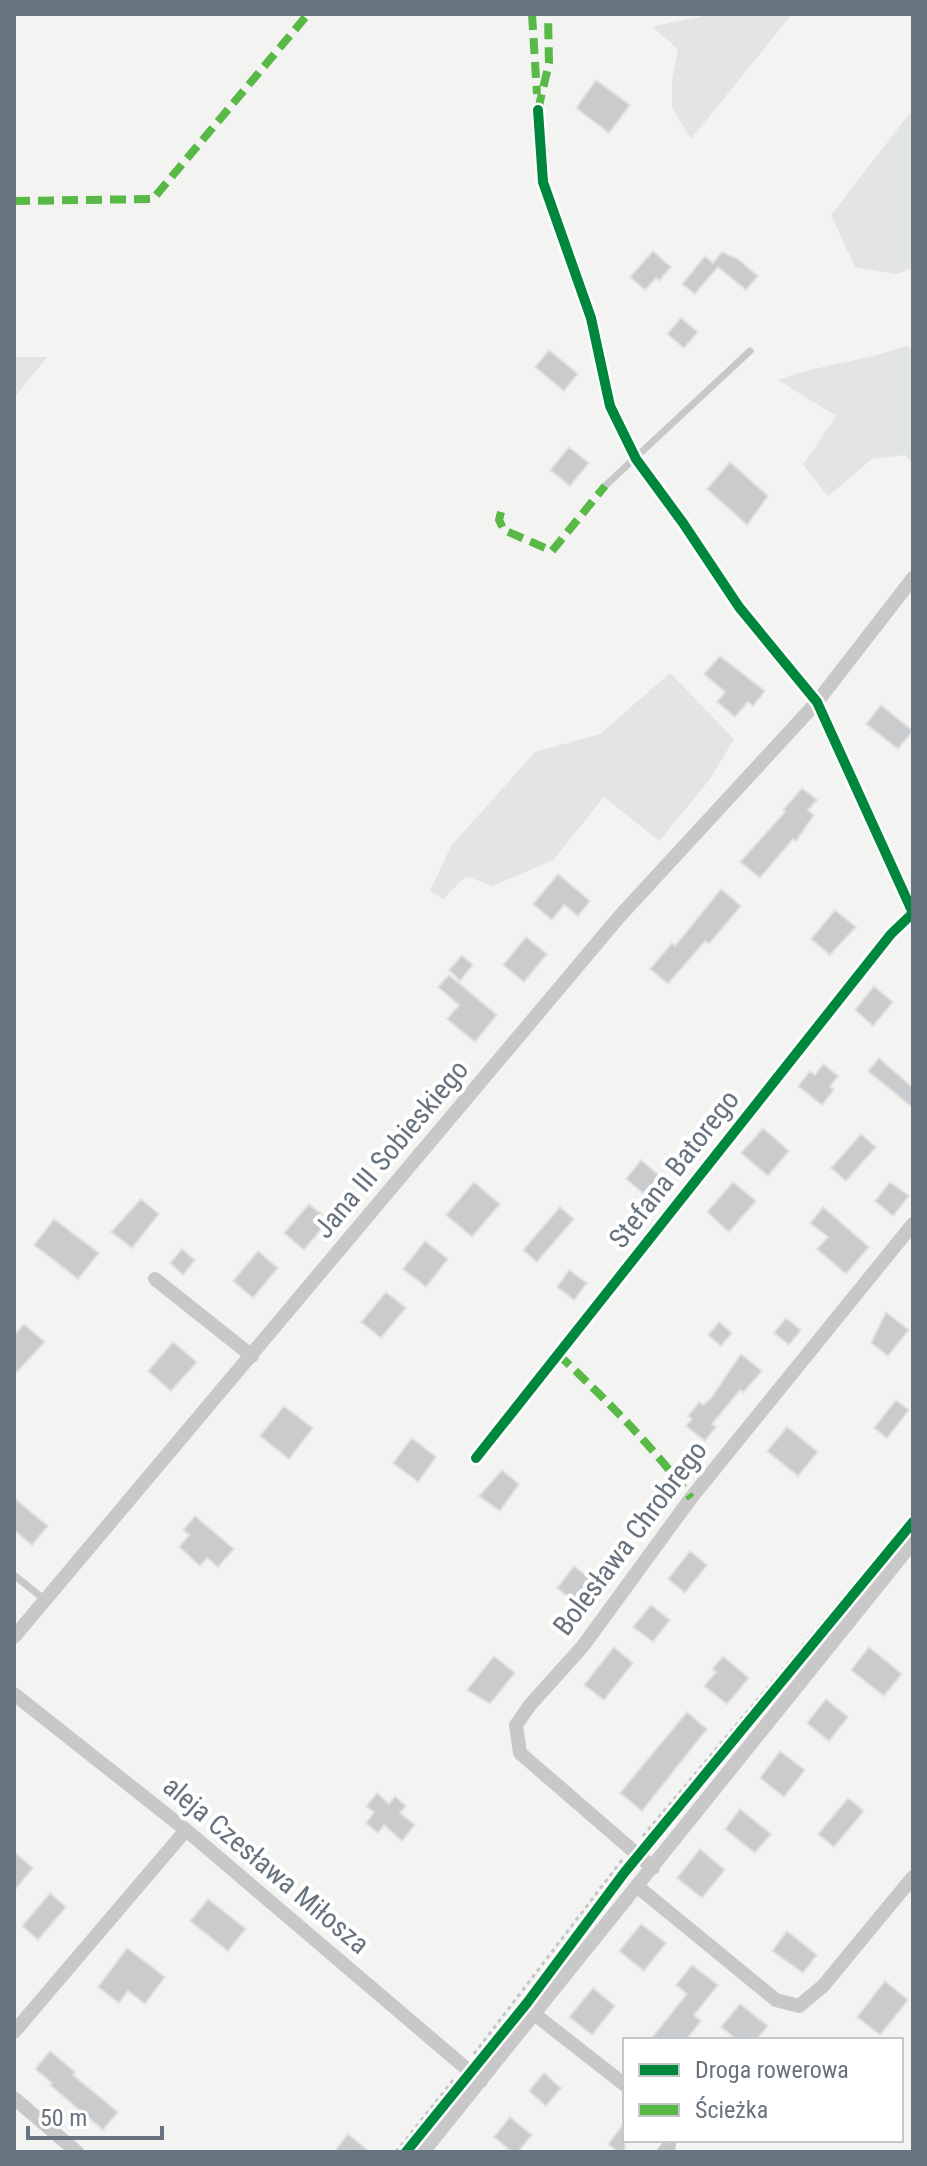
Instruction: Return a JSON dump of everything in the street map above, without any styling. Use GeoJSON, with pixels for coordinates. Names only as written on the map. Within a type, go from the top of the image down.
{"type":"FeatureCollection","features":[{"type":"Feature","properties":{"kind":"street"},"geometry":{"type":"LineString","coordinates":[[538,110],[543,182],[591,318],[610,406],[636,459],[739,607],[817,702],[913,913]]}},
{"type":"Feature","properties":{"kind":"street","name":"Jana III Sobieskiego"},"geometry":{"type":"LineString","coordinates":[[14,1637],[619,917],[817,702],[913,578]]}},
{"type":"Feature","properties":{"kind":"street","name":"Stefana Batorego"},"geometry":{"type":"LineString","coordinates":[[476,1458],[891,934],[913,913]]}},
{"type":"Feature","properties":{"kind":"street","name":"Bolesława Chrobrego"},"geometry":{"type":"LineString","coordinates":[[653,1868],[520,1753],[516,1725],[583,1646],[691,1498],[913,1224]]}},
{"type":"Feature","properties":{"kind":"street"},"geometry":{"type":"LineString","coordinates":[[155,1279],[252,1356]]}},
{"type":"Feature","properties":{"kind":"street"},"geometry":{"type":"LineString","coordinates":[[423,2152],[472,2073],[533,2013],[638,1887],[913,1542]]}},
{"type":"Feature","properties":{"kind":"street","name":"aleja Czesława Miłosza"},"geometry":{"type":"LineString","coordinates":[[14,1694],[186,1830],[472,2073]]}},
{"type":"Feature","properties":{"kind":"street"},"geometry":{"type":"LineString","coordinates":[[14,2032],[186,1830]]}},
{"type":"Feature","properties":{"kind":"street"},"geometry":{"type":"LineString","coordinates":[[638,1887],[776,2000],[799,2006],[823,1986],[913,1877]]}},
{"type":"Feature","properties":{"kind":"street"},"geometry":{"type":"LineString","coordinates":[[533,2013],[623,2083]]}},
{"type":"Feature","properties":{"kind":"street"},"geometry":{"type":"LineString","coordinates":[[14,2098],[77,2152]]}},
{"type":"Feature","properties":{"kind":"lane"},"geometry":{"type":"LineString","coordinates":[[605,486],[750,351]]}},
{"type":"Feature","properties":{"kind":"lane"},"geometry":{"type":"LineString","coordinates":[[14,1575],[45,1600]]}},
{"type":"Feature","properties":{"kind":"path"},"geometry":{"type":"LineString","coordinates":[[406,2152],[527,2003],[635,1853],[913,1514]]}},
{"type":"Feature","properties":{"kind":"path"},"geometry":{"type":"LineString","coordinates":[[635,1853],[913,1522]]}},
{"type":"Feature","properties":{"kind":"path"},"geometry":{"type":"LineString","coordinates":[[396,2152],[472,2073]]}},
{"type":"Feature","properties":{"kind":"shaded area"},"geometry":{"type":"Polygon","coordinates":[[[712,14],[792,14],[691,139],[672,108],[672,79],[678,49],[652,27],[712,14]]]}},
{"type":"Feature","properties":{"kind":"shaded area"},"geometry":{"type":"Polygon","coordinates":[[[913,109],[913,268],[896,274],[855,267],[831,215],[913,109]]]}},
{"type":"Feature","properties":{"kind":"shaded area"},"geometry":{"type":"Polygon","coordinates":[[[907,346],[913,349],[913,463],[905,455],[872,459],[828,496],[803,465],[836,416],[778,380],[907,346]]]}},
{"type":"Feature","properties":{"kind":"shaded area"},"geometry":{"type":"Polygon","coordinates":[[[14,357],[47,357],[14,398],[14,357]]]}},
{"type":"Feature","properties":{"kind":"shaded area"},"geometry":{"type":"Polygon","coordinates":[[[670,673],[734,739],[710,779],[659,841],[604,797],[553,860],[492,886],[466,876],[443,899],[430,891],[451,846],[535,752],[600,734],[670,673]]]}},
{"type":"Feature","properties":{"kind":"building"},"geometry":{"type":"Polygon","coordinates":[[[596,80],[630,105],[609,133],[576,108],[596,80]]]}},
{"type":"Feature","properties":{"kind":"building"},"geometry":{"type":"Polygon","coordinates":[[[653,251],[671,267],[659,281],[656,278],[645,290],[630,277],[653,251]]]}},
{"type":"Feature","properties":{"kind":"building"},"geometry":{"type":"Polygon","coordinates":[[[722,252],[738,259],[758,276],[746,290],[718,267],[695,294],[682,284],[705,256],[713,263],[722,252]]]}},
{"type":"Feature","properties":{"kind":"building"},"geometry":{"type":"Polygon","coordinates":[[[681,318],[698,332],[684,348],[667,334],[681,318]]]}},
{"type":"Feature","properties":{"kind":"building"},"geometry":{"type":"Polygon","coordinates":[[[549,350],[578,374],[564,391],[535,367],[549,350]]]}},
{"type":"Feature","properties":{"kind":"building"},"geometry":{"type":"Polygon","coordinates":[[[569,447],[589,463],[570,486],[550,470],[569,447]]]}},
{"type":"Feature","properties":{"kind":"building"},"geometry":{"type":"Polygon","coordinates":[[[730,462],[768,496],[747,525],[707,489],[730,462]]]}},
{"type":"Feature","properties":{"kind":"building"},"geometry":{"type":"Polygon","coordinates":[[[720,656],[765,691],[753,706],[748,702],[735,717],[717,702],[725,692],[704,674],[720,656]]]}},
{"type":"Feature","properties":{"kind":"building"},"geometry":{"type":"Polygon","coordinates":[[[881,705],[913,731],[898,749],[866,724],[881,705]]]}},
{"type":"Feature","properties":{"kind":"building"},"geometry":{"type":"Polygon","coordinates":[[[802,788],[817,800],[808,810],[814,815],[796,841],[793,839],[760,878],[740,862],[802,788]]]}},
{"type":"Feature","properties":{"kind":"building"},"geometry":{"type":"Polygon","coordinates":[[[558,874],[590,901],[578,916],[564,905],[552,920],[533,904],[558,874]]]}},
{"type":"Feature","properties":{"kind":"building"},"geometry":{"type":"Polygon","coordinates":[[[721,889],[741,906],[709,944],[705,941],[668,984],[650,969],[672,943],[675,946],[721,889]]]}},
{"type":"Feature","properties":{"kind":"building"},"geometry":{"type":"Polygon","coordinates":[[[835,910],[856,927],[830,955],[811,939],[835,910]]]}},
{"type":"Feature","properties":{"kind":"building"},"geometry":{"type":"Polygon","coordinates":[[[526,937],[547,954],[524,982],[503,965],[526,937]]]}},
{"type":"Feature","properties":{"kind":"building"},"geometry":{"type":"Polygon","coordinates":[[[462,955],[473,965],[460,981],[449,970],[462,955]]]}},
{"type":"Feature","properties":{"kind":"building"},"geometry":{"type":"Polygon","coordinates":[[[449,975],[497,1015],[475,1042],[447,1019],[459,1005],[438,987],[449,975]]]}},
{"type":"Feature","properties":{"kind":"building"},"geometry":{"type":"Polygon","coordinates":[[[874,986],[893,1002],[873,1026],[855,1010],[874,986]]]}},
{"type":"Feature","properties":{"kind":"building"},"geometry":{"type":"Polygon","coordinates":[[[879,1058],[913,1088],[913,1108],[868,1071],[879,1058]]]}},
{"type":"Feature","properties":{"kind":"building"},"geometry":{"type":"Polygon","coordinates":[[[823,1064],[838,1076],[830,1087],[834,1090],[822,1105],[798,1086],[810,1071],[815,1075],[823,1064]]]}},
{"type":"Feature","properties":{"kind":"building"},"geometry":{"type":"Polygon","coordinates":[[[763,1128],[789,1151],[768,1176],[741,1153],[763,1128]]]}},
{"type":"Feature","properties":{"kind":"building"},"geometry":{"type":"Polygon","coordinates":[[[861,1134],[876,1147],[846,1181],[831,1168],[861,1134]]]}},
{"type":"Feature","properties":{"kind":"building"},"geometry":{"type":"Polygon","coordinates":[[[641,1160],[660,1176],[644,1194],[626,1179],[641,1160]]]}},
{"type":"Feature","properties":{"kind":"building"},"geometry":{"type":"Polygon","coordinates":[[[474,1182],[500,1204],[472,1237],[446,1215],[474,1182]]]}},
{"type":"Feature","properties":{"kind":"building"},"geometry":{"type":"Polygon","coordinates":[[[733,1182],[756,1201],[729,1232],[707,1212],[733,1182]]]}},
{"type":"Feature","properties":{"kind":"building"},"geometry":{"type":"Polygon","coordinates":[[[890,1182],[909,1196],[893,1216],[875,1201],[890,1182]]]}},
{"type":"Feature","properties":{"kind":"building"},"geometry":{"type":"Polygon","coordinates":[[[141,1199],[159,1214],[132,1248],[111,1232],[141,1199]]]}},
{"type":"Feature","properties":{"kind":"building"},"geometry":{"type":"Polygon","coordinates":[[[309,1204],[329,1220],[304,1250],[284,1233],[309,1204]]]}},
{"type":"Feature","properties":{"kind":"building"},"geometry":{"type":"Polygon","coordinates":[[[560,1207],[574,1219],[537,1262],[523,1250],[560,1207]]]}},
{"type":"Feature","properties":{"kind":"building"},"geometry":{"type":"Polygon","coordinates":[[[823,1207],[869,1247],[846,1274],[817,1249],[828,1237],[810,1223],[823,1207]]]}},
{"type":"Feature","properties":{"kind":"building"},"geometry":{"type":"Polygon","coordinates":[[[54,1219],[99,1253],[78,1279],[34,1245],[54,1219]]]}},
{"type":"Feature","properties":{"kind":"building"},"geometry":{"type":"Polygon","coordinates":[[[425,1241],[448,1259],[426,1287],[403,1269],[425,1241]]]}},
{"type":"Feature","properties":{"kind":"building"},"geometry":{"type":"Polygon","coordinates":[[[182,1249],[195,1260],[183,1275],[170,1263],[182,1249]]]}},
{"type":"Feature","properties":{"kind":"building"},"geometry":{"type":"Polygon","coordinates":[[[258,1251],[278,1268],[253,1298],[233,1281],[258,1251]]]}},
{"type":"Feature","properties":{"kind":"building"},"geometry":{"type":"Polygon","coordinates":[[[569,1270],[587,1283],[574,1300],[557,1287],[569,1270]]]}},
{"type":"Feature","properties":{"kind":"building"},"geometry":{"type":"Polygon","coordinates":[[[386,1292],[406,1308],[381,1338],[361,1322],[386,1292]]]}},
{"type":"Feature","properties":{"kind":"building"},"geometry":{"type":"Polygon","coordinates":[[[886,1312],[909,1330],[888,1356],[871,1343],[886,1312]]]}},
{"type":"Feature","properties":{"kind":"building"},"geometry":{"type":"Polygon","coordinates":[[[786,1318],[801,1330],[789,1345],[774,1333],[786,1318]]]}},
{"type":"Feature","properties":{"kind":"building"},"geometry":{"type":"Polygon","coordinates":[[[719,1322],[732,1333],[721,1346],[708,1335],[719,1322]]]}},
{"type":"Feature","properties":{"kind":"building"},"geometry":{"type":"Polygon","coordinates":[[[24,1324],[45,1342],[14,1375],[14,1335],[24,1324]]]}},
{"type":"Feature","properties":{"kind":"building"},"geometry":{"type":"Polygon","coordinates":[[[173,1342],[197,1362],[171,1391],[148,1371],[173,1342]]]}},
{"type":"Feature","properties":{"kind":"building"},"geometry":{"type":"Polygon","coordinates":[[[741,1354],[762,1371],[743,1393],[740,1390],[712,1424],[716,1427],[705,1441],[686,1426],[692,1419],[688,1416],[699,1402],[703,1405],[711,1398],[741,1354]]]}},
{"type":"Feature","properties":{"kind":"building"},"geometry":{"type":"Polygon","coordinates":[[[896,1400],[909,1410],[887,1438],[874,1428],[896,1400]]]}},
{"type":"Feature","properties":{"kind":"building"},"geometry":{"type":"Polygon","coordinates":[[[284,1406],[313,1428],[289,1459],[260,1436],[284,1406]]]}},
{"type":"Feature","properties":{"kind":"building"},"geometry":{"type":"Polygon","coordinates":[[[787,1427],[818,1452],[798,1476],[767,1451],[787,1427]]]}},
{"type":"Feature","properties":{"kind":"building"},"geometry":{"type":"Polygon","coordinates":[[[412,1438],[436,1457],[418,1482],[393,1463],[412,1438]]]}},
{"type":"Feature","properties":{"kind":"building"},"geometry":{"type":"Polygon","coordinates":[[[502,1470],[519,1484],[500,1511],[479,1496],[502,1470]]]}},
{"type":"Feature","properties":{"kind":"building"},"geometry":{"type":"Polygon","coordinates":[[[14,1498],[48,1526],[32,1545],[14,1530],[14,1498]]]}},
{"type":"Feature","properties":{"kind":"building"},"geometry":{"type":"Polygon","coordinates":[[[195,1516],[234,1549],[218,1567],[207,1558],[200,1566],[179,1547],[189,1535],[183,1530],[195,1516]]]}},
{"type":"Feature","properties":{"kind":"building"},"geometry":{"type":"Polygon","coordinates":[[[690,1551],[707,1565],[685,1593],[668,1579],[690,1551]]]}},
{"type":"Feature","properties":{"kind":"building"},"geometry":{"type":"Polygon","coordinates":[[[574,1566],[595,1582],[578,1604],[557,1588],[574,1566]]]}},
{"type":"Feature","properties":{"kind":"building"},"geometry":{"type":"Polygon","coordinates":[[[651,1605],[670,1620],[653,1642],[633,1627],[651,1605]]]}},
{"type":"Feature","properties":{"kind":"building"},"geometry":{"type":"Polygon","coordinates":[[[614,1647],[633,1663],[604,1700],[584,1685],[614,1647]]]}},
{"type":"Feature","properties":{"kind":"building"},"geometry":{"type":"Polygon","coordinates":[[[869,1647],[902,1674],[884,1696],[851,1670],[869,1647]]]}},
{"type":"Feature","properties":{"kind":"building"},"geometry":{"type":"Polygon","coordinates":[[[494,1656],[515,1673],[490,1704],[467,1690],[494,1656]]]}},
{"type":"Feature","properties":{"kind":"building"},"geometry":{"type":"Polygon","coordinates":[[[723,1656],[749,1678],[727,1704],[704,1686],[716,1672],[712,1669],[723,1656]]]}},
{"type":"Feature","properties":{"kind":"building"},"geometry":{"type":"Polygon","coordinates":[[[826,1699],[848,1717],[829,1741],[807,1723],[826,1699]]]}},
{"type":"Feature","properties":{"kind":"building"},"geometry":{"type":"Polygon","coordinates":[[[687,1712],[707,1729],[642,1811],[620,1793],[687,1712]]]}},
{"type":"Feature","properties":{"kind":"building"},"geometry":{"type":"Polygon","coordinates":[[[780,1751],[805,1770],[784,1797],[760,1778],[780,1751]]]}},
{"type":"Feature","properties":{"kind":"building"},"geometry":{"type":"Polygon","coordinates":[[[377,1793],[389,1804],[395,1796],[406,1806],[400,1813],[415,1825],[402,1841],[384,1825],[378,1833],[366,1823],[374,1812],[366,1806],[377,1793]]]}},
{"type":"Feature","properties":{"kind":"building"},"geometry":{"type":"Polygon","coordinates":[[[848,1798],[864,1811],[834,1847],[818,1834],[848,1798]]]}},
{"type":"Feature","properties":{"kind":"building"},"geometry":{"type":"Polygon","coordinates":[[[740,1809],[771,1834],[755,1853],[725,1829],[740,1809]]]}},
{"type":"Feature","properties":{"kind":"building"},"geometry":{"type":"Polygon","coordinates":[[[700,1849],[725,1870],[702,1898],[677,1878],[700,1849]]]}},
{"type":"Feature","properties":{"kind":"building"},"geometry":{"type":"Polygon","coordinates":[[[14,1852],[33,1868],[14,1891],[14,1852]]]}},
{"type":"Feature","properties":{"kind":"building"},"geometry":{"type":"Polygon","coordinates":[[[50,1893],[66,1907],[38,1940],[22,1926],[50,1893]]]}},
{"type":"Feature","properties":{"kind":"building"},"geometry":{"type":"Polygon","coordinates":[[[208,1899],[246,1929],[228,1951],[190,1921],[208,1899]]]}},
{"type":"Feature","properties":{"kind":"building"},"geometry":{"type":"Polygon","coordinates":[[[641,1924],[666,1943],[644,1971],[619,1951],[641,1924]]]}},
{"type":"Feature","properties":{"kind":"building"},"geometry":{"type":"Polygon","coordinates":[[[787,1931],[817,1955],[803,1973],[772,1951],[787,1931]]]}},
{"type":"Feature","properties":{"kind":"building"},"geometry":{"type":"Polygon","coordinates":[[[127,1948],[165,1977],[145,2004],[128,1991],[119,2003],[98,1987],[127,1948]]]}},
{"type":"Feature","properties":{"kind":"building"},"geometry":{"type":"Polygon","coordinates":[[[692,1965],[718,1985],[694,2015],[701,2021],[688,2038],[652,2038],[687,1994],[676,1985],[692,1965]]]}},
{"type":"Feature","properties":{"kind":"building"},"geometry":{"type":"Polygon","coordinates":[[[885,1981],[908,2000],[880,2035],[857,2017],[885,1981]]]}},
{"type":"Feature","properties":{"kind":"building"},"geometry":{"type":"Polygon","coordinates":[[[593,1988],[615,2006],[592,2035],[569,2017],[593,1988]]]}},
{"type":"Feature","properties":{"kind":"building"},"geometry":{"type":"Polygon","coordinates":[[[740,2004],[768,2026],[758,2038],[735,2038],[721,2027],[740,2004]]]}},
{"type":"Feature","properties":{"kind":"building"},"geometry":{"type":"Polygon","coordinates":[[[50,2051],[75,2072],[73,2075],[118,2112],[103,2130],[35,2069],[50,2051]]]}},
{"type":"Feature","properties":{"kind":"building"},"geometry":{"type":"Polygon","coordinates":[[[544,2073],[561,2088],[546,2106],[529,2091],[544,2073]]]}},
{"type":"Feature","properties":{"kind":"building"},"geometry":{"type":"Polygon","coordinates":[[[510,2117],[532,2135],[518,2152],[512,2152],[494,2137],[510,2117]]]}},
{"type":"Feature","properties":{"kind":"building"},"geometry":{"type":"Polygon","coordinates":[[[623,2125],[625,2152],[618,2152],[608,2144],[623,2125]]]}},
{"type":"Feature","properties":{"kind":"building"},"geometry":{"type":"Polygon","coordinates":[[[348,2134],[370,2152],[334,2152],[348,2134]]]}},
{"type":"Feature","properties":{"kind":"marked path"},"geometry":{"type":"LineString","coordinates":[[14,201],[153,199],[308,14]]}},
{"type":"Feature","properties":{"kind":"marked path"},"geometry":{"type":"LineString","coordinates":[[532,14],[537,94]]}},
{"type":"Feature","properties":{"kind":"marked path"},"geometry":{"type":"LineString","coordinates":[[538,110],[549,63],[548,14]]}},
{"type":"Feature","properties":{"kind":"marked path"},"geometry":{"type":"LineString","coordinates":[[501,512],[499,520],[504,530],[552,551],[605,486]]}},
{"type":"Feature","properties":{"kind":"marked path"},"geometry":{"type":"LineString","coordinates":[[558,1354],[644,1441],[691,1498]]}},
{"type":"Feature","properties":{"kind":"cycle path"},"geometry":{"type":"LineString","coordinates":[[476,1458],[891,934],[913,913],[817,702],[739,607],[636,459],[610,406],[591,318],[543,182],[538,110]]}},
{"type":"Feature","properties":{"kind":"cycle path"},"geometry":{"type":"LineString","coordinates":[[406,2152],[527,2003],[624,1873],[913,1522]]}}]}
